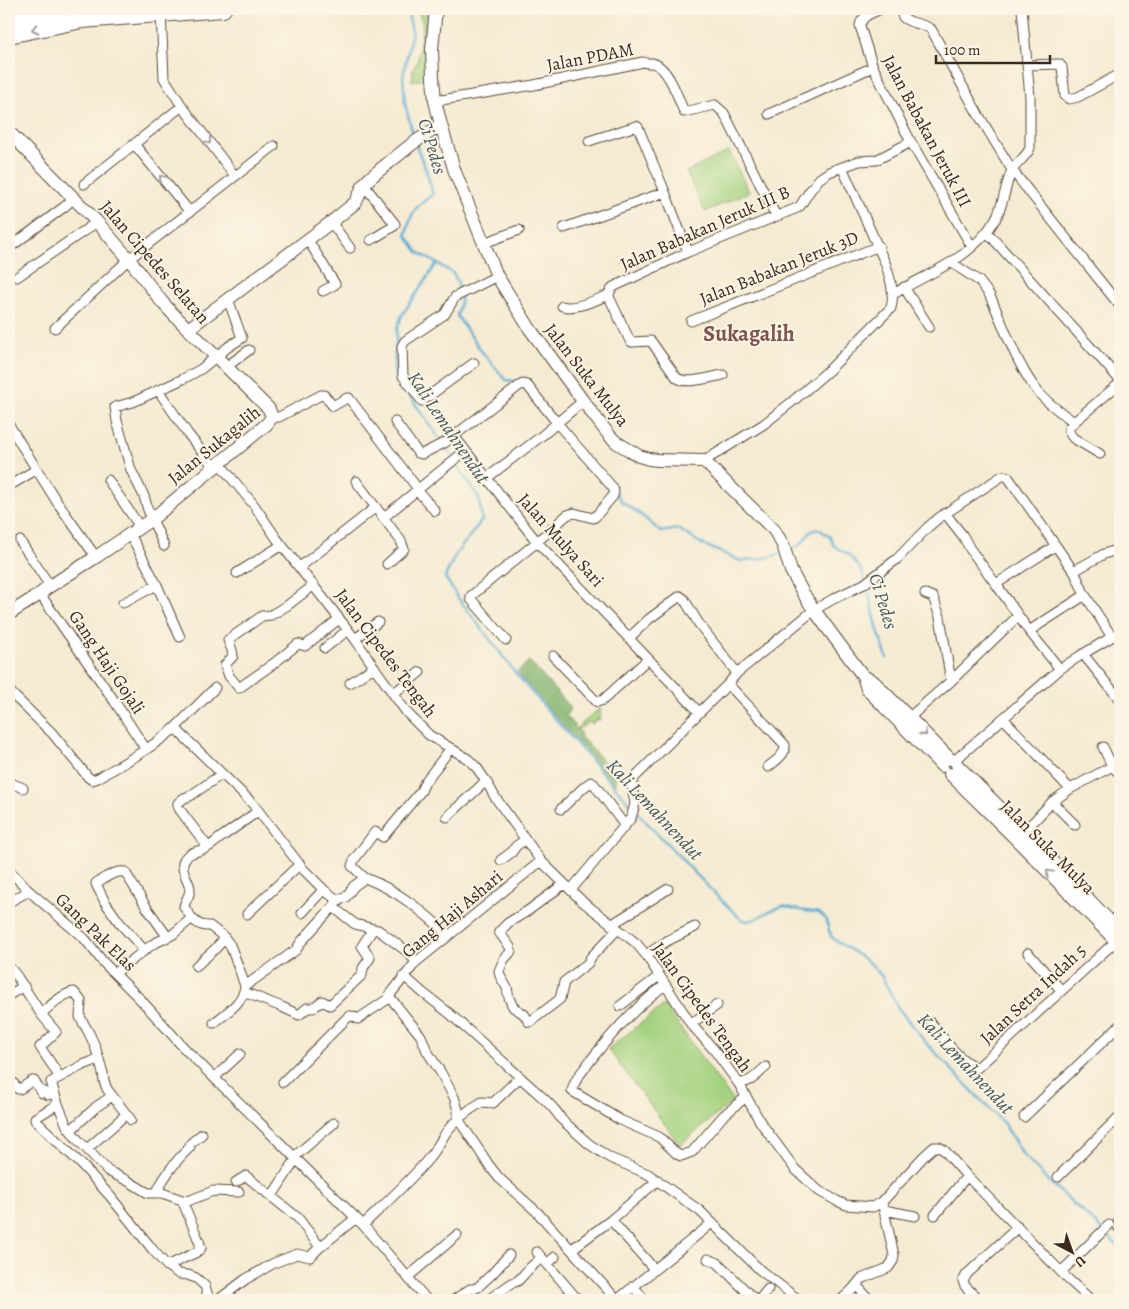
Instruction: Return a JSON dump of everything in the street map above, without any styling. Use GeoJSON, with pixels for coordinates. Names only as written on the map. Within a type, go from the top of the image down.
{"type":"FeatureCollection","features":[{"type":"Feature","properties":{"kind":"highway"},"geometry":{"type":"LineString","coordinates":[[9,21],[63,9]]}},
{"type":"Feature","properties":{"kind":"highway"},"geometry":{"type":"LineString","coordinates":[[9,35],[75,20],[223,9]]}},
{"type":"Feature","properties":{"kind":"street","name":"Jalan Suka Mulya"},"geometry":{"type":"LineString","coordinates":[[436,9],[432,49],[433,78],[435,100],[441,125],[455,172],[497,276],[530,329],[616,442],[639,456],[658,460],[704,462],[774,530],[783,545],[795,578],[814,610],[863,676],[867,689],[905,721],[951,765],[1119,939]]}},
{"type":"Feature","properties":{"kind":"street","name":"Jalan Babakan Jeruk III"},"geometry":{"type":"LineString","coordinates":[[881,9],[864,18],[860,23],[873,68],[910,142],[972,247]]}},
{"type":"Feature","properties":{"kind":"street"},"geometry":{"type":"LineString","coordinates":[[899,9],[904,18],[931,29],[978,114],[1012,170],[1120,306]]}},
{"type":"Feature","properties":{"kind":"street"},"geometry":{"type":"LineString","coordinates":[[892,295],[952,263],[987,232],[999,212],[1012,170],[1030,148],[1030,97],[1022,9]]}},
{"type":"Feature","properties":{"kind":"street"},"geometry":{"type":"LineString","coordinates":[[161,13],[164,78],[182,106],[235,176]]}},
{"type":"Feature","properties":{"kind":"street","name":"Jalan PDAM"},"geometry":{"type":"LineString","coordinates":[[435,100],[534,85],[644,62],[656,64],[664,70],[684,112],[715,105],[724,113],[776,216]]}},
{"type":"Feature","properties":{"kind":"street"},"geometry":{"type":"LineString","coordinates":[[1027,65],[1059,64],[1062,67],[1065,96],[1069,99],[1078,97],[1120,74]]}},
{"type":"Feature","properties":{"kind":"street"},"geometry":{"type":"LineString","coordinates":[[769,114],[873,68]]}},
{"type":"Feature","properties":{"kind":"street"},"geometry":{"type":"LineString","coordinates":[[84,184],[182,106]]}},
{"type":"Feature","properties":{"kind":"street"},"geometry":{"type":"LineString","coordinates":[[188,329],[356,202],[364,185],[372,176],[415,142],[441,125]]}},
{"type":"Feature","properties":{"kind":"street"},"geometry":{"type":"LineString","coordinates":[[589,141],[636,126],[638,127],[666,192],[688,252]]}},
{"type":"Feature","properties":{"kind":"street","name":"Jalan Cipedes Selatan"},"geometry":{"type":"LineString","coordinates":[[9,132],[97,222],[129,259],[162,302],[269,409],[272,416]]}},
{"type":"Feature","properties":{"kind":"street","name":"Jalan Babakan Jeruk III B"},"geometry":{"type":"LineString","coordinates":[[609,296],[614,287],[688,252],[800,206],[819,179],[829,172],[859,161],[876,160],[910,142]]}},
{"type":"Feature","properties":{"kind":"street"},"geometry":{"type":"LineString","coordinates":[[134,144],[190,212]]}},
{"type":"Feature","properties":{"kind":"street"},"geometry":{"type":"LineString","coordinates":[[55,328],[129,259],[274,146]]}},
{"type":"Feature","properties":{"kind":"street"},"geometry":{"type":"LineString","coordinates":[[704,462],[764,424],[829,370],[890,308],[892,303],[891,279],[879,246],[842,167]]}},
{"type":"Feature","properties":{"kind":"street"},"geometry":{"type":"LineString","coordinates":[[364,185],[394,224],[394,226],[371,240]]}},
{"type":"Feature","properties":{"kind":"street"},"geometry":{"type":"LineString","coordinates":[[564,228],[666,192]]}},
{"type":"Feature","properties":{"kind":"street"},"geometry":{"type":"LineString","coordinates":[[9,248],[64,208],[74,198]]}},
{"type":"Feature","properties":{"kind":"street"},"geometry":{"type":"LineString","coordinates":[[17,277],[97,222]]}},
{"type":"Feature","properties":{"kind":"street"},"geometry":{"type":"LineString","coordinates":[[331,222],[350,248]]}},
{"type":"Feature","properties":{"kind":"street"},"geometry":{"type":"LineString","coordinates":[[484,243],[519,230]]}},
{"type":"Feature","properties":{"kind":"street"},"geometry":{"type":"LineString","coordinates":[[987,232],[1120,382],[1069,428],[1073,438],[1100,454]]}},
{"type":"Feature","properties":{"kind":"street"},"geometry":{"type":"LineString","coordinates":[[308,240],[335,284],[323,291]]}},
{"type":"Feature","properties":{"kind":"street","name":"Jalan Babakan Jeruk 3D"},"geometry":{"type":"LineString","coordinates":[[691,321],[879,246]]}},
{"type":"Feature","properties":{"kind":"street"},"geometry":{"type":"LineString","coordinates":[[952,263],[984,286],[993,301],[1014,353],[1025,374],[1042,396],[1074,422]]}},
{"type":"Feature","properties":{"kind":"street"},"geometry":{"type":"LineString","coordinates":[[474,363],[421,401],[403,376],[403,344],[443,316],[455,298],[497,276]]}},
{"type":"Feature","properties":{"kind":"street"},"geometry":{"type":"LineString","coordinates":[[904,287],[929,327]]}},
{"type":"Feature","properties":{"kind":"street"},"geometry":{"type":"LineString","coordinates":[[562,306],[576,307],[609,296],[630,341],[650,341],[673,374],[680,380],[693,381],[723,374]]}},
{"type":"Feature","properties":{"kind":"street"},"geometry":{"type":"LineString","coordinates":[[164,546],[144,496],[131,470],[117,421],[115,407],[133,402],[183,380],[242,338],[228,299]]}},
{"type":"Feature","properties":{"kind":"street"},"geometry":{"type":"LineString","coordinates":[[226,367],[249,350]]}},
{"type":"Feature","properties":{"kind":"street"},"geometry":{"type":"LineString","coordinates":[[394,422],[421,455],[450,439],[523,384],[527,385],[613,488],[614,492],[608,501],[592,518],[574,513],[566,515],[537,542],[470,597],[506,640]]}},
{"type":"Feature","properties":{"kind":"street","name":"Jalan Cipedes Tengah"},"geometry":{"type":"LineString","coordinates":[[158,390],[188,434],[254,505],[282,545],[355,639],[393,694],[419,726],[429,735],[472,763],[541,860],[583,902],[636,943],[646,955],[691,1024],[715,1051],[739,1084],[761,1123],[795,1169],[819,1190],[846,1205],[883,1206]]}},
{"type":"Feature","properties":{"kind":"street","name":"Jalan Sukagalih"},"geometry":{"type":"LineString","coordinates":[[9,614],[152,518],[267,424],[272,416],[279,417],[321,395],[324,395],[333,406],[349,398],[418,490]]}},
{"type":"Feature","properties":{"kind":"street"},"geometry":{"type":"LineString","coordinates":[[487,478],[558,423],[583,401]]}},
{"type":"Feature","properties":{"kind":"street"},"geometry":{"type":"LineString","coordinates":[[9,424],[57,502],[96,557]]}},
{"type":"Feature","properties":{"kind":"street","name":"Jalan Mulya Sari"},"geometry":{"type":"LineString","coordinates":[[450,439],[462,454],[487,478],[537,542],[699,712]]}},
{"type":"Feature","properties":{"kind":"street"},"geometry":{"type":"LineString","coordinates":[[383,518],[462,454]]}},
{"type":"Feature","properties":{"kind":"street"},"geometry":{"type":"LineString","coordinates":[[9,486],[37,469]]}},
{"type":"Feature","properties":{"kind":"street"},"geometry":{"type":"LineString","coordinates":[[668,889],[614,927],[588,963],[564,982],[562,996],[556,1003],[529,1022],[524,1014],[513,1007],[499,970],[504,959],[511,951],[499,932],[508,923],[568,887],[628,822],[634,804],[632,785],[634,778],[737,673],[814,610],[866,582],[896,559],[945,513],[1002,476],[1005,476],[1008,477],[1054,546],[1074,571],[1085,595],[1116,635],[1060,669],[951,765]]}},
{"type":"Feature","properties":{"kind":"street"},"geometry":{"type":"LineString","coordinates":[[108,480],[135,530],[180,637]]}},
{"type":"Feature","properties":{"kind":"street"},"geometry":{"type":"LineString","coordinates":[[356,481],[401,541],[404,549],[387,564]]}},
{"type":"Feature","properties":{"kind":"street"},"geometry":{"type":"LineString","coordinates":[[418,490],[435,511]]}},
{"type":"Feature","properties":{"kind":"street"},"geometry":{"type":"LineString","coordinates":[[300,567],[376,507]]}},
{"type":"Feature","properties":{"kind":"street"},"geometry":{"type":"LineString","coordinates":[[945,513],[1029,631],[1060,669]]}},
{"type":"Feature","properties":{"kind":"street","name":"Gang Haji Gojali"},"geometry":{"type":"LineString","coordinates":[[20,541],[45,590],[115,702],[147,749]]}},
{"type":"Feature","properties":{"kind":"street"},"geometry":{"type":"LineString","coordinates":[[237,574],[282,545]]}},
{"type":"Feature","properties":{"kind":"street"},"geometry":{"type":"LineString","coordinates":[[996,584],[1054,546]]}},
{"type":"Feature","properties":{"kind":"street"},"geometry":{"type":"LineString","coordinates":[[1074,571],[1104,554],[1120,549]]}},
{"type":"Feature","properties":{"kind":"street"},"geometry":{"type":"LineString","coordinates":[[123,603],[157,585]]}},
{"type":"Feature","properties":{"kind":"street"},"geometry":{"type":"LineString","coordinates":[[314,585],[288,605],[271,615],[262,616],[228,640],[233,656],[225,665],[229,676],[239,688],[298,644],[305,646],[339,619]]}},
{"type":"Feature","properties":{"kind":"street"},"geometry":{"type":"LineString","coordinates":[[925,594],[933,597],[940,617],[951,681]]}},
{"type":"Feature","properties":{"kind":"street"},"geometry":{"type":"LineString","coordinates":[[1029,631],[1085,595]]}},
{"type":"Feature","properties":{"kind":"street"},"geometry":{"type":"LineString","coordinates":[[629,638],[649,619],[680,596],[737,673]]}},
{"type":"Feature","properties":{"kind":"street"},"geometry":{"type":"LineString","coordinates":[[905,721],[951,681],[1018,616]]}},
{"type":"Feature","properties":{"kind":"street"},"geometry":{"type":"LineString","coordinates":[[355,639],[378,622]]}},
{"type":"Feature","properties":{"kind":"street"},"geometry":{"type":"LineString","coordinates":[[325,648],[348,630]]}},
{"type":"Feature","properties":{"kind":"street"},"geometry":{"type":"LineString","coordinates":[[1083,654],[1120,700]]}},
{"type":"Feature","properties":{"kind":"street"},"geometry":{"type":"LineString","coordinates":[[553,656],[599,702],[648,659]]}},
{"type":"Feature","properties":{"kind":"street"},"geometry":{"type":"LineString","coordinates":[[350,683],[374,667]]}},
{"type":"Feature","properties":{"kind":"street"},"geometry":{"type":"LineString","coordinates":[[393,694],[420,672]]}},
{"type":"Feature","properties":{"kind":"street"},"geometry":{"type":"LineString","coordinates":[[728,684],[785,745],[784,753],[768,767]]}},
{"type":"Feature","properties":{"kind":"street"},"geometry":{"type":"LineString","coordinates":[[9,690],[52,732],[88,777],[93,780],[159,742],[215,688]]}},
{"type":"Feature","properties":{"kind":"street"},"geometry":{"type":"LineString","coordinates":[[1003,718],[1070,789]]}},
{"type":"Feature","properties":{"kind":"street"},"geometry":{"type":"LineString","coordinates":[[174,728],[258,811],[300,864],[354,924],[378,930],[408,952],[416,962]]}},
{"type":"Feature","properties":{"kind":"street"},"geometry":{"type":"LineString","coordinates":[[1103,747],[1116,764],[1120,774]]}},
{"type":"Feature","properties":{"kind":"street"},"geometry":{"type":"LineString","coordinates":[[449,936],[425,913],[406,900],[365,878],[352,866],[354,860],[374,832],[384,837],[395,824],[451,748]]}},
{"type":"Feature","properties":{"kind":"street"},"geometry":{"type":"LineString","coordinates":[[1020,836],[1052,802],[1070,789],[1116,764]]}},
{"type":"Feature","properties":{"kind":"street"},"geometry":{"type":"LineString","coordinates":[[208,847],[180,810],[178,803],[222,774]]}},
{"type":"Feature","properties":{"kind":"street"},"geometry":{"type":"LineString","coordinates":[[9,781],[23,788]]}},
{"type":"Feature","properties":{"kind":"street"},"geometry":{"type":"LineString","coordinates":[[447,817],[486,781]]}},
{"type":"Feature","properties":{"kind":"street"},"geometry":{"type":"LineString","coordinates":[[561,809],[591,782],[628,822]]}},
{"type":"Feature","properties":{"kind":"street"},"geometry":{"type":"LineString","coordinates":[[1052,802],[1075,825]]}},
{"type":"Feature","properties":{"kind":"street"},"geometry":{"type":"LineString","coordinates":[[244,989],[240,971],[230,945],[225,938],[210,926],[204,927],[199,925],[184,907],[190,890],[182,866],[184,860],[192,852],[208,847],[258,811]]}},
{"type":"Feature","properties":{"kind":"street"},"geometry":{"type":"LineString","coordinates":[[501,860],[525,840]]}},
{"type":"Feature","properties":{"kind":"street","name":"Gang Haji Ashari"},"geometry":{"type":"LineString","coordinates":[[283,1082],[350,1016],[358,1020],[388,1000],[389,996],[416,962],[541,860]]}},
{"type":"Feature","properties":{"kind":"street"},"geometry":{"type":"LineString","coordinates":[[247,914],[300,864]]}},
{"type":"Feature","properties":{"kind":"street","name":"Gang Pak Elas"},"geometry":{"type":"LineString","coordinates":[[9,870],[29,891],[85,939],[103,962],[159,1018],[214,1078],[359,1222],[427,1300]]}},
{"type":"Feature","properties":{"kind":"street"},"geometry":{"type":"LineString","coordinates":[[144,950],[119,922],[105,902],[96,883],[116,872],[122,870],[125,872],[167,936]]}},
{"type":"Feature","properties":{"kind":"street"},"geometry":{"type":"LineString","coordinates":[[214,1023],[235,1004],[244,989],[296,950],[336,904],[365,878]]}},
{"type":"Feature","properties":{"kind":"street"},"geometry":{"type":"LineString","coordinates":[[302,913],[323,890]]}},
{"type":"Feature","properties":{"kind":"street"},"geometry":{"type":"LineString","coordinates":[[9,902],[29,891]]}},
{"type":"Feature","properties":{"kind":"street"},"geometry":{"type":"LineString","coordinates":[[115,973],[144,950],[176,932],[192,918]]}},
{"type":"Feature","properties":{"kind":"street"},"geometry":{"type":"LineString","coordinates":[[646,955],[667,941],[695,927]]}},
{"type":"Feature","properties":{"kind":"street"},"geometry":{"type":"LineString","coordinates":[[244,989],[299,1015],[307,1008],[313,1008],[322,1001],[330,1005],[362,975],[363,968],[370,958],[362,944],[373,929]]}},
{"type":"Feature","properties":{"kind":"street"},"geometry":{"type":"LineString","coordinates":[[196,966],[225,938]]}},
{"type":"Feature","properties":{"kind":"street","name":"Jalan Setra Indah 5"},"geometry":{"type":"LineString","coordinates":[[931,1023],[952,1049],[966,1062],[977,1068],[1119,939]]}},
{"type":"Feature","properties":{"kind":"street"},"geometry":{"type":"LineString","coordinates":[[1028,953],[1061,990]]}},
{"type":"Feature","properties":{"kind":"street"},"geometry":{"type":"LineString","coordinates":[[9,967],[24,986],[41,1014],[56,1032],[40,1047],[59,1077]]}},
{"type":"Feature","properties":{"kind":"street"},"geometry":{"type":"LineString","coordinates":[[404,976],[449,1013],[520,1077],[561,1119],[589,1144],[610,1158],[658,1180],[700,1211],[760,1270],[799,1300]]}},
{"type":"Feature","properties":{"kind":"street"},"geometry":{"type":"LineString","coordinates":[[620,1006],[659,976]]}},
{"type":"Feature","properties":{"kind":"street"},"geometry":{"type":"LineString","coordinates":[[665,985],[613,1033],[579,1076],[572,1091],[620,1120],[659,1137],[681,1156],[692,1152],[723,1116],[746,1098]]}},
{"type":"Feature","properties":{"kind":"street"},"geometry":{"type":"LineString","coordinates":[[9,995],[24,986]]}},
{"type":"Feature","properties":{"kind":"street"},"geometry":{"type":"LineString","coordinates":[[41,1014],[63,997],[74,992],[81,1001],[80,1017],[89,1032],[107,1089],[131,1120]]}},
{"type":"Feature","properties":{"kind":"street"},"geometry":{"type":"LineString","coordinates":[[389,996],[424,1040],[427,1051],[454,1097],[458,1110],[458,1119],[488,1164],[499,1178],[537,1212],[617,1300],[712,1223]]}},
{"type":"Feature","properties":{"kind":"street"},"geometry":{"type":"LineString","coordinates":[[691,1024],[716,1005]]}},
{"type":"Feature","properties":{"kind":"street"},"geometry":{"type":"LineString","coordinates":[[151,1025],[159,1018]]}},
{"type":"Feature","properties":{"kind":"street"},"geometry":{"type":"LineString","coordinates":[[1024,1117],[1120,1025]]}},
{"type":"Feature","properties":{"kind":"street"},"geometry":{"type":"LineString","coordinates":[[214,1078],[240,1054]]}},
{"type":"Feature","properties":{"kind":"street"},"geometry":{"type":"LineString","coordinates":[[99,1059],[83,1065],[51,1082],[67,1126],[108,1171],[148,1193],[162,1193],[188,1201],[213,1191],[238,1192]]}},
{"type":"Feature","properties":{"kind":"street"},"geometry":{"type":"LineString","coordinates":[[739,1084],[749,1081],[766,1067]]}},
{"type":"Feature","properties":{"kind":"street"},"geometry":{"type":"LineString","coordinates":[[218,1300],[246,1279],[274,1264],[298,1254],[312,1257],[320,1247],[390,1200],[429,1159],[458,1119],[482,1102],[493,1103],[520,1077]]}},
{"type":"Feature","properties":{"kind":"street"},"geometry":{"type":"LineString","coordinates":[[9,1078],[18,1089],[34,1081],[42,1093],[45,1092],[48,1095],[54,1092]]}},
{"type":"Feature","properties":{"kind":"street"},"geometry":{"type":"LineString","coordinates":[[71,1130],[96,1107],[112,1096]]}},
{"type":"Feature","properties":{"kind":"street"},"geometry":{"type":"LineString","coordinates":[[58,1104],[35,1118],[36,1120],[105,1190],[167,1266],[179,1274],[196,1278],[205,1286],[209,1300]]}},
{"type":"Feature","properties":{"kind":"street"},"geometry":{"type":"LineString","coordinates":[[1058,1177],[1120,1116]]}},
{"type":"Feature","properties":{"kind":"street"},"geometry":{"type":"LineString","coordinates":[[87,1149],[122,1118]]}},
{"type":"Feature","properties":{"kind":"street"},"geometry":{"type":"LineString","coordinates":[[272,1196],[295,1158],[334,1123]]}},
{"type":"Feature","properties":{"kind":"street"},"geometry":{"type":"LineString","coordinates":[[156,1193],[176,1160],[202,1134]]}},
{"type":"Feature","properties":{"kind":"street"},"geometry":{"type":"LineString","coordinates":[[883,1206],[924,1156],[934,1148],[939,1147],[1061,1272],[1091,1300]]}},
{"type":"Feature","properties":{"kind":"street"},"geometry":{"type":"LineString","coordinates":[[236,1182],[246,1176],[272,1196],[298,1218],[320,1247]]}},
{"type":"Feature","properties":{"kind":"street"},"geometry":{"type":"LineString","coordinates":[[935,1215],[967,1176]]}},
{"type":"Feature","properties":{"kind":"street"},"geometry":{"type":"LineString","coordinates":[[572,1250],[658,1180]]}},
{"type":"Feature","properties":{"kind":"street"},"geometry":{"type":"LineString","coordinates":[[167,1266],[197,1252],[201,1248],[182,1200]]}},
{"type":"Feature","properties":{"kind":"street"},"geometry":{"type":"LineString","coordinates":[[883,1206],[915,1216]]}},
{"type":"Feature","properties":{"kind":"street"},"geometry":{"type":"LineString","coordinates":[[841,1300],[861,1279],[888,1268],[893,1261],[894,1254],[883,1206]]}},
{"type":"Feature","properties":{"kind":"street"},"geometry":{"type":"LineString","coordinates":[[611,1220],[654,1269]]}},
{"type":"Feature","properties":{"kind":"street"},"geometry":{"type":"LineString","coordinates":[[979,1300],[965,1286],[963,1281],[967,1274],[1018,1227]]}},
{"type":"Feature","properties":{"kind":"street"},"geometry":{"type":"LineString","coordinates":[[1061,1272],[1111,1228]]}},
{"type":"Feature","properties":{"kind":"street"},"geometry":{"type":"LineString","coordinates":[[408,1277],[457,1235]]}},
{"type":"Feature","properties":{"kind":"street"},"geometry":{"type":"LineString","coordinates":[[454,1300],[478,1286],[509,1255]]}},
{"type":"Feature","properties":{"kind":"street"},"geometry":{"type":"LineString","coordinates":[[488,1300],[516,1282],[542,1258],[555,1257]]}},
{"type":"Feature","properties":{"kind":"street"},"geometry":{"type":"LineString","coordinates":[[542,1258],[578,1300]]}},
{"type":"Feature","properties":{"kind":"street"},"geometry":{"type":"LineString","coordinates":[[708,1259],[718,1263],[757,1300],[768,1289]]}},
{"type":"Feature","properties":{"kind":"street"},"geometry":{"type":"LineString","coordinates":[[856,1285],[870,1300]]}},
{"type":"Feature","properties":{"kind":"street"},"geometry":{"type":"LineString","coordinates":[[633,1286],[645,1300]]}},
{"type":"Feature","properties":{"kind":"green space"},"geometry":{"type":"Polygon","coordinates":[[[417,9],[427,9],[425,70],[427,79],[412,81],[423,24],[417,9]]]}},
{"type":"Feature","properties":{"kind":"green space"},"geometry":{"type":"Polygon","coordinates":[[[729,151],[749,192],[705,212],[686,172],[729,151]]]}},
{"type":"Feature","properties":{"kind":"green space"},"geometry":{"type":"Polygon","coordinates":[[[529,661],[571,708],[566,715],[581,734],[580,736],[615,774],[616,786],[517,672],[529,661]]]}},
{"type":"Feature","properties":{"kind":"green space"},"geometry":{"type":"Polygon","coordinates":[[[600,708],[601,719],[597,719],[592,724],[589,722],[579,729],[577,728],[600,708]]]}},
{"type":"Feature","properties":{"kind":"green space"},"geometry":{"type":"Polygon","coordinates":[[[664,1005],[733,1101],[680,1145],[608,1049],[664,1005]]]}},
{"type":"Feature","properties":{"kind":"waterway","name":"Ci Pedes"},"geometry":{"type":"LineString","coordinates":[[408,14],[412,31],[403,77],[405,104],[414,138]]}},
{"type":"Feature","properties":{"kind":"waterway","name":"Ci Pedes"},"geometry":{"type":"LineString","coordinates":[[416,145],[433,194],[414,211],[406,235],[418,252],[453,273],[458,283],[459,291]]}},
{"type":"Feature","properties":{"kind":"waterway","name":"Kali Lemahnendut"},"geometry":{"type":"LineString","coordinates":[[437,263],[402,315],[397,329],[394,370],[398,379],[441,441]]}},
{"type":"Feature","properties":{"kind":"waterway","name":"Ci Pedes"},"geometry":{"type":"LineString","coordinates":[[460,297],[457,316],[483,353],[506,380],[520,382]]}},
{"type":"Feature","properties":{"kind":"waterway","name":"Kali Lemahnendut"},"geometry":{"type":"LineString","coordinates":[[444,445],[452,457]]}},
{"type":"Feature","properties":{"kind":"waterway","name":"Kali Lemahnendut"},"geometry":{"type":"LineString","coordinates":[[455,462],[479,498],[482,520],[456,554],[445,577],[456,595],[517,675],[632,806]]}},
{"type":"Feature","properties":{"kind":"waterway","name":"Ci Pedes"},"geometry":{"type":"LineString","coordinates":[[616,492],[621,501],[661,532],[678,529],[702,544],[741,561],[780,554]]}},
{"type":"Feature","properties":{"kind":"waterway","name":"Ci Pedes"},"geometry":{"type":"LineString","coordinates":[[788,552],[801,544],[811,531],[819,529],[830,537],[834,546],[849,555],[860,568],[865,580]]}},
{"type":"Feature","properties":{"kind":"waterway","name":"Ci Pedes"},"geometry":{"type":"LineString","coordinates":[[867,585],[887,658]]}},
{"type":"Feature","properties":{"kind":"waterway","name":"Kali Lemahnendut"},"geometry":{"type":"LineString","coordinates":[[635,810],[740,918],[746,921],[753,920],[783,906],[819,913],[825,918],[831,936],[873,966],[882,977],[898,1008],[927,1044],[1005,1125],[1023,1155],[1120,1248]]}},
{"type":"Feature","properties":{"kind":"district","name":"Sukagalih"},"geometry":{"type":"Point","coordinates":[749,333]}}]}
